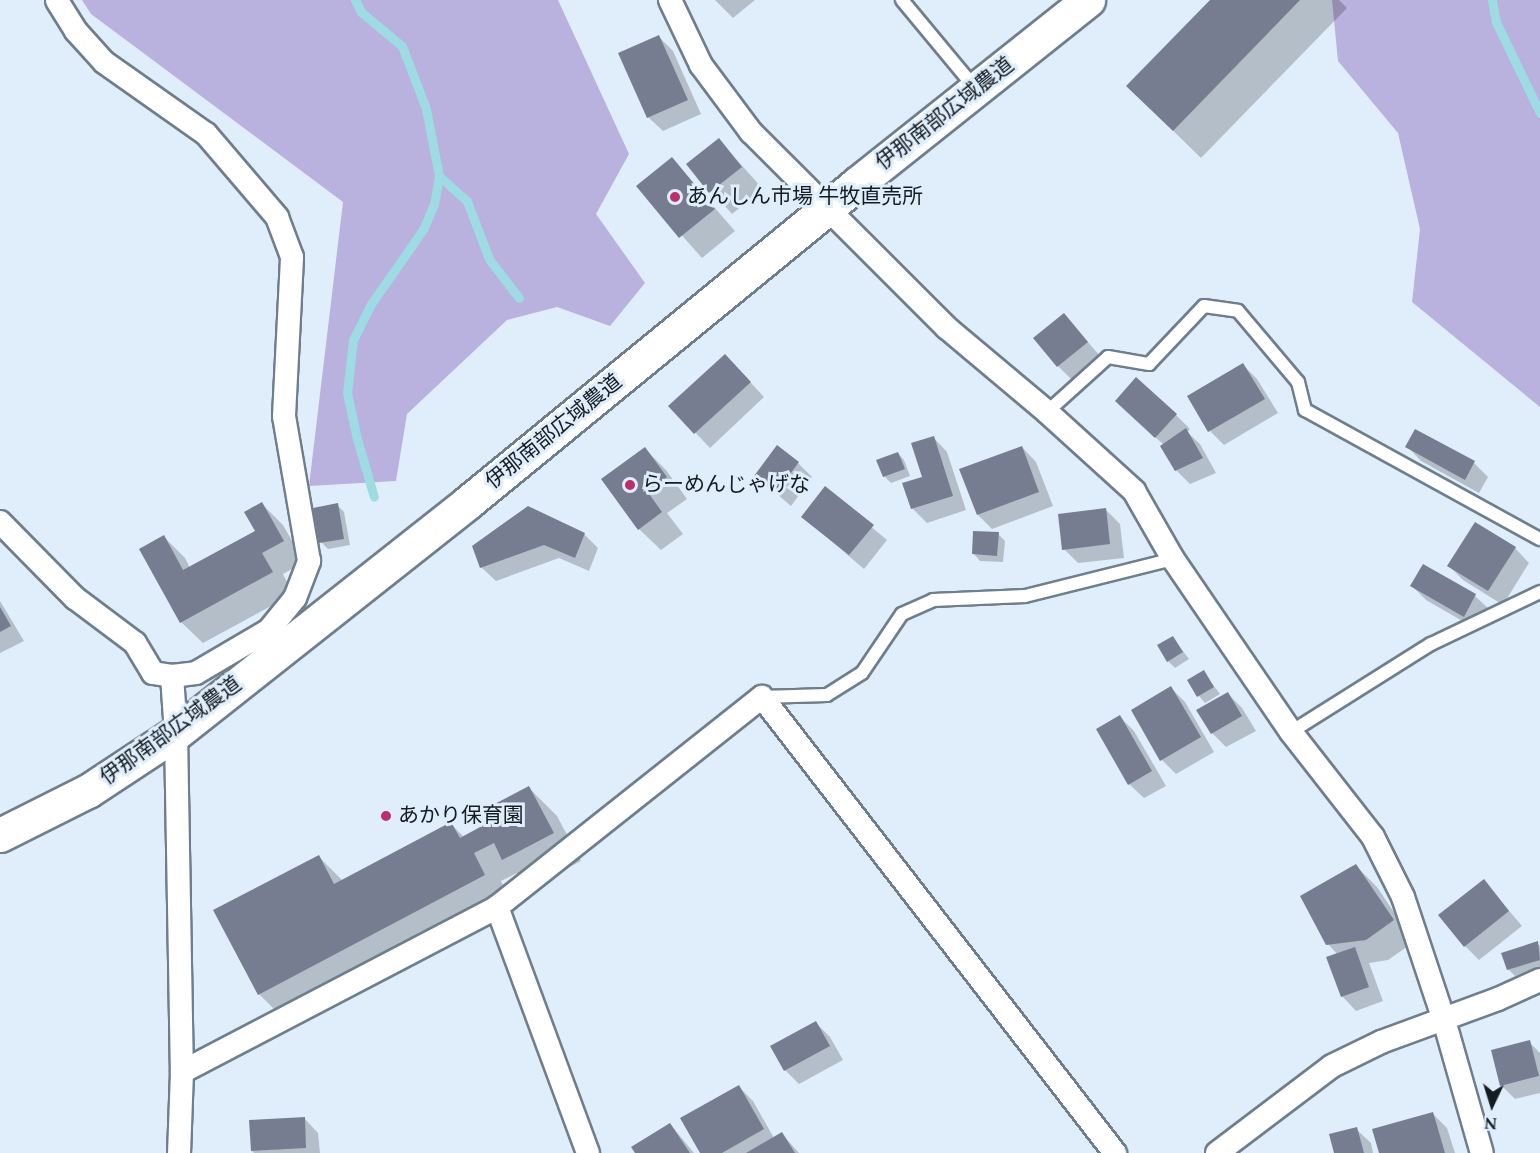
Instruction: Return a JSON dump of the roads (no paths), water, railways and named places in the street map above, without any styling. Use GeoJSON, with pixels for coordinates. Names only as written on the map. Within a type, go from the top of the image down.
{"type":"FeatureCollection","features":[{"type":"Feature","properties":{"kind":"street"},"geometry":{"type":"LineString","coordinates":[[0,522],[75,598],[135,643],[153,673],[172,676],[196,673],[269,630],[295,598],[309,561],[284,416],[292,257],[277,217],[206,134],[104,62],[76,31],[57,0]]}},
{"type":"Feature","properties":{"kind":"street"},"geometry":{"type":"LineString","coordinates":[[670,0],[701,64],[751,132],[947,328],[1047,412],[1134,491],[1173,559],[1291,732],[1373,837],[1403,897],[1444,1020],[1482,1153]]}},
{"type":"Feature","properties":{"kind":"street","name":"伊那南部広域農道"},"geometry":{"type":"LineString","coordinates":[[0,835],[87,790],[176,733],[457,510],[1088,0]]}},
{"type":"Feature","properties":{"kind":"street"},"geometry":{"type":"LineString","coordinates":[[172,676],[176,733],[182,1072],[178,1153]]}},
{"type":"Feature","properties":{"kind":"street"},"geometry":{"type":"LineString","coordinates":[[182,1072],[497,907],[762,698],[1115,1153]]}},
{"type":"Feature","properties":{"kind":"street"},"geometry":{"type":"LineString","coordinates":[[497,907],[588,1153]]}},
{"type":"Feature","properties":{"kind":"street"},"geometry":{"type":"LineString","coordinates":[[1217,1153],[1332,1066],[1381,1042],[1444,1020],[1540,980]]}},
{"type":"Feature","properties":{"kind":"lane"},"geometry":{"type":"LineString","coordinates":[[902,0],[976,90]]}},
{"type":"Feature","properties":{"kind":"lane"},"geometry":{"type":"LineString","coordinates":[[1047,412],[1108,357],[1149,364],[1204,306],[1238,311],[1298,382],[1305,410],[1540,539]]}},
{"type":"Feature","properties":{"kind":"lane"},"geometry":{"type":"LineString","coordinates":[[762,698],[826,695],[862,673],[902,614],[933,600],[1025,596],[1173,559]]}},
{"type":"Feature","properties":{"kind":"lane"},"geometry":{"type":"LineString","coordinates":[[1291,732],[1431,644],[1540,592]]}},
{"type":"Feature","properties":{"kind":"waterway"},"geometry":{"type":"LineString","coordinates":[[355,0],[361,12],[402,46],[426,109],[439,176],[434,204],[424,228],[371,304],[353,340],[347,393],[357,439],[374,497]]}},
{"type":"Feature","properties":{"kind":"waterway"},"geometry":{"type":"LineString","coordinates":[[1492,0],[1496,22],[1540,113]]}},
{"type":"Feature","properties":{"kind":"waterway"},"geometry":{"type":"LineString","coordinates":[[439,176],[467,201],[489,259],[519,298]]}},
{"type":"Feature","properties":{"kind":"place","name":"あんしん市場 牛牧直売所"},"geometry":{"type":"Point","coordinates":[675,197]}},
{"type":"Feature","properties":{"kind":"place","name":"らーめんじゃげな"},"geometry":{"type":"Point","coordinates":[630,485]}},
{"type":"Feature","properties":{"kind":"place","name":"あかり保育園"},"geometry":{"type":"Point","coordinates":[386,816]}}]}
